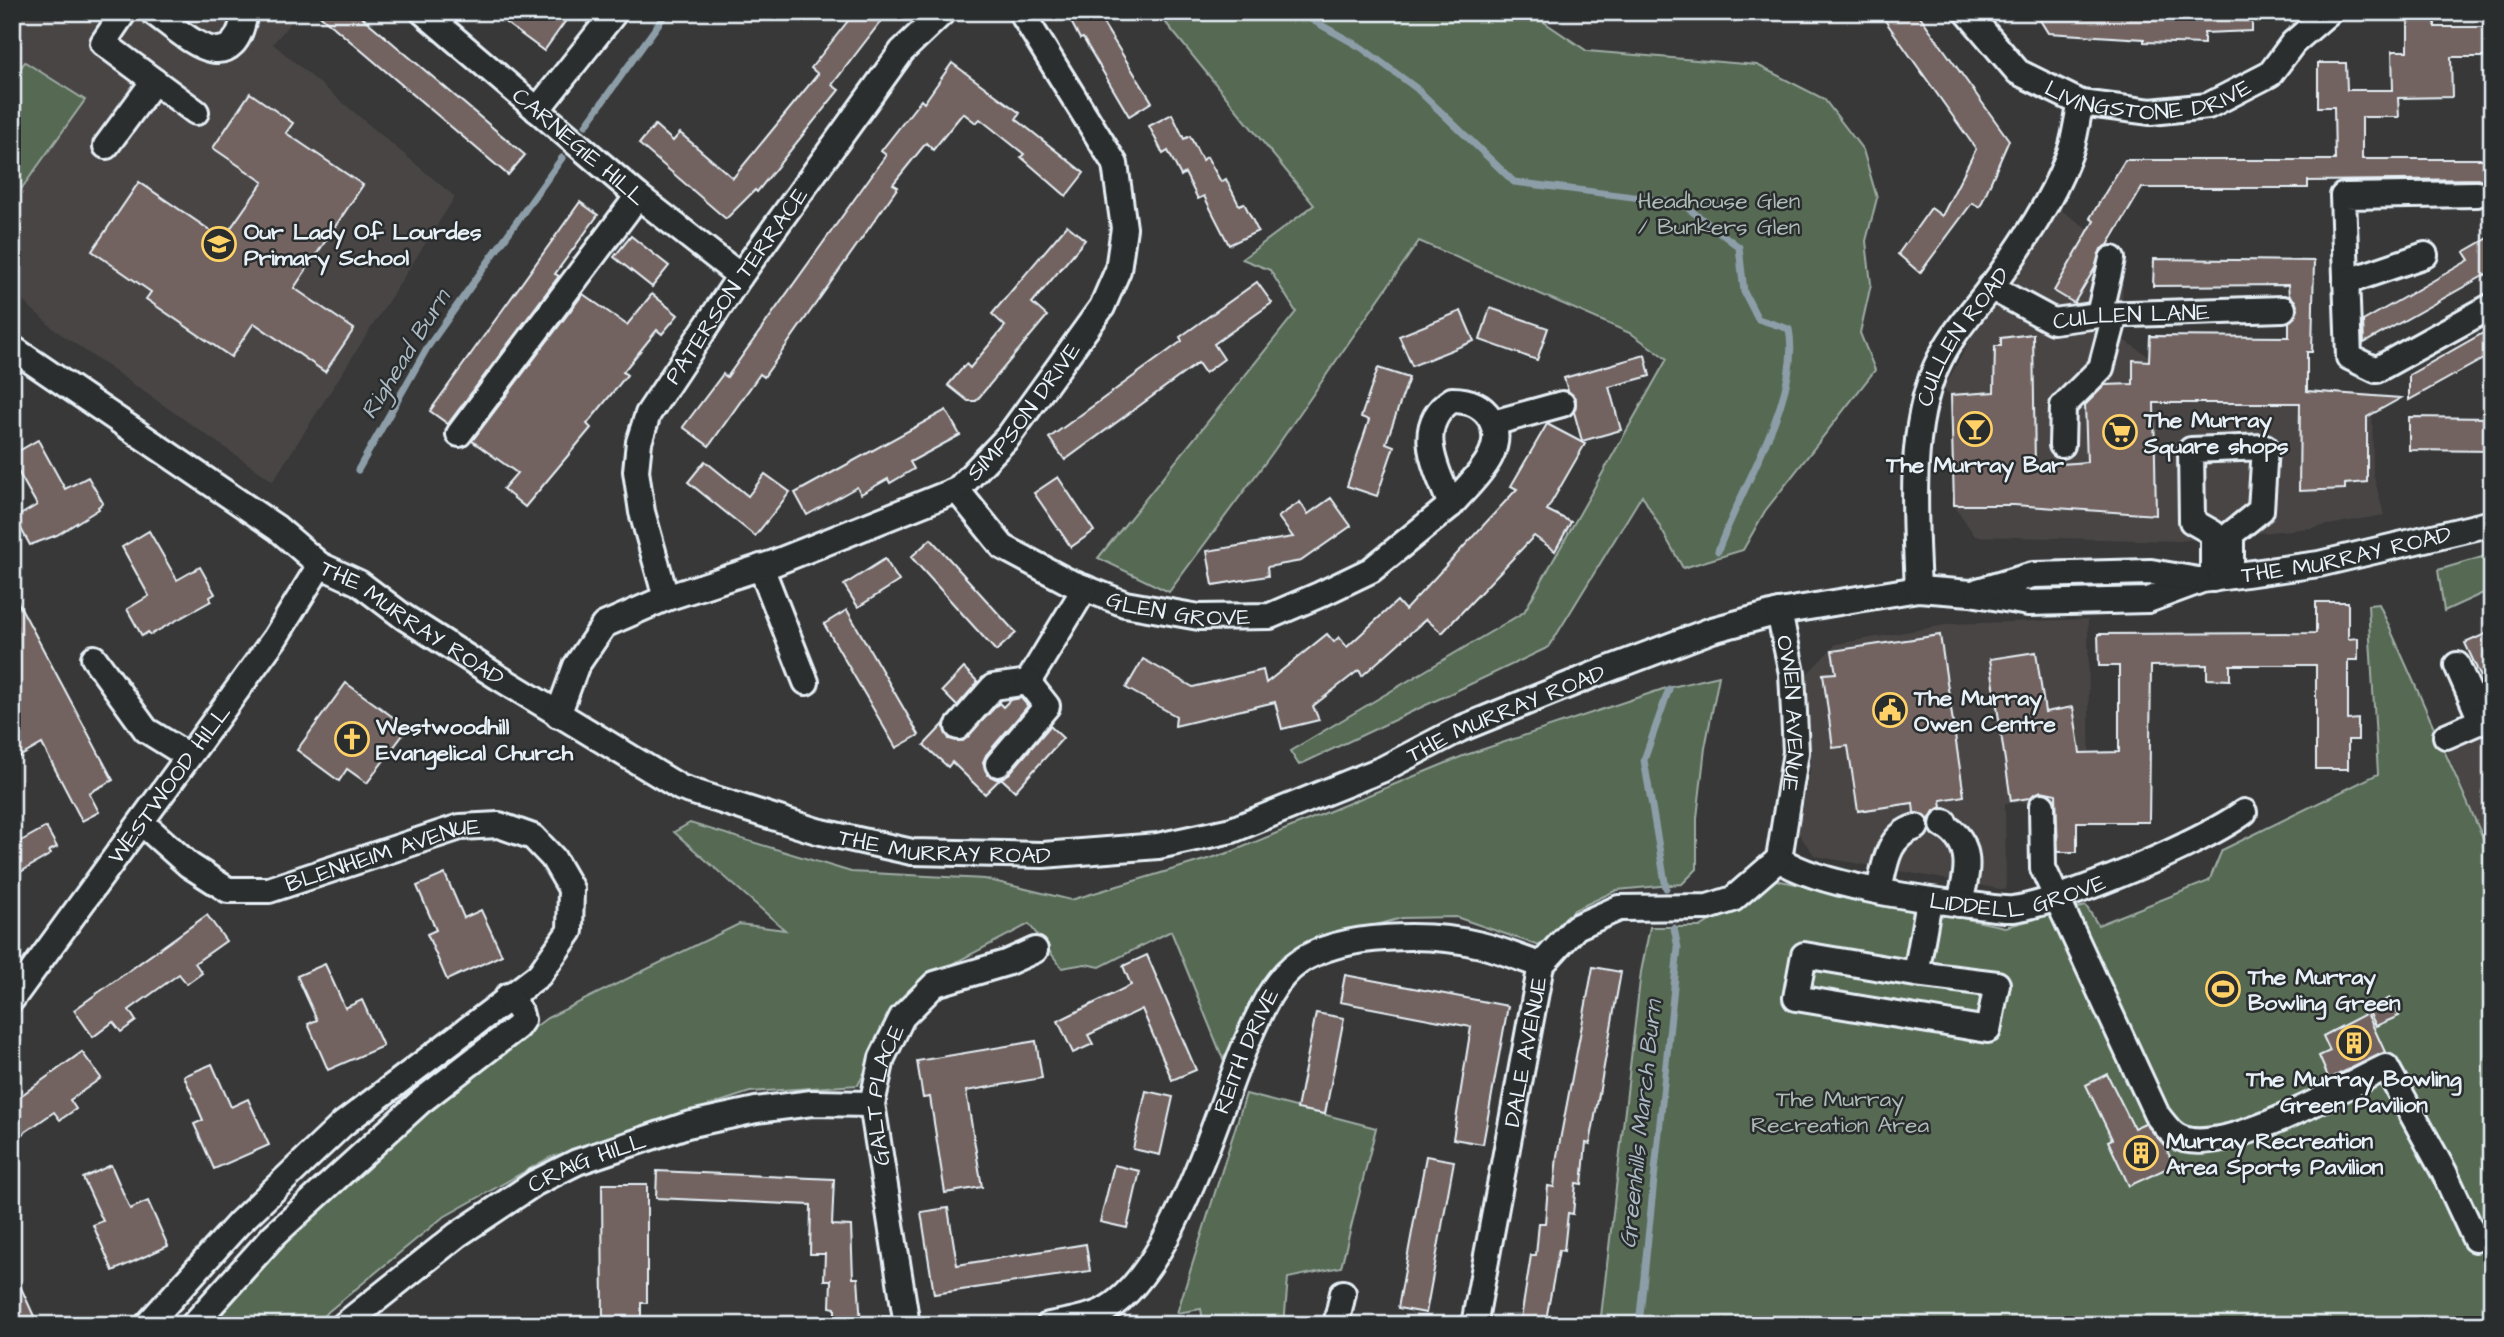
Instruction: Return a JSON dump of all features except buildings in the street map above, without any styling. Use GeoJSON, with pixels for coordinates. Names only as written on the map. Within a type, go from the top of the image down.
{"type":"FeatureCollection","features":[{"type":"Feature","properties":{"kind":"street"},"geometry":{"type":"LineString","coordinates":[[124,12],[103,43],[196,112]]}},
{"type":"Feature","properties":{"kind":"street"},"geometry":{"type":"LineString","coordinates":[[153,12],[201,47],[223,51],[239,36],[245,12]]}},
{"type":"Feature","properties":{"kind":"street","name":"CARNEGIE HILL"},"geometry":{"type":"LineString","coordinates":[[423,12],[638,196],[740,276]]}},
{"type":"Feature","properties":{"kind":"street"},"geometry":{"type":"LineString","coordinates":[[537,110],[615,12]]}},
{"type":"Feature","properties":{"kind":"street","name":"PATERSON TERRACE"},"geometry":{"type":"LineString","coordinates":[[666,598],[642,512],[636,471],[639,442],[648,414],[740,276],[902,51],[943,12]]}},
{"type":"Feature","properties":{"kind":"street","name":"SIMPSON DRIVE"},"geometry":{"type":"LineString","coordinates":[[558,715],[576,666],[604,625],[666,598],[761,567],[957,491],[1007,437],[1102,307],[1118,270],[1124,228],[1115,164],[1021,12]]}},
{"type":"Feature","properties":{"kind":"street","name":"LIVINGSTONE DRIVE"},"geometry":{"type":"LineString","coordinates":[[1967,12],[2018,72],[2081,103],[2151,112],[2208,106],[2270,74],[2293,43],[2329,12]]}},
{"type":"Feature","properties":{"kind":"street"},"geometry":{"type":"LineString","coordinates":[[106,146],[154,81]]}},
{"type":"Feature","properties":{"kind":"street","name":"CULLEN ROAD"},"geometry":{"type":"LineString","coordinates":[[1918,589],[1908,477],[1935,370],[1964,318],[1990,286],[2041,211],[2068,159],[2081,103]]}},
{"type":"Feature","properties":{"kind":"street"},"geometry":{"type":"LineString","coordinates":[[2477,194],[2343,196],[2349,357],[2376,370],[2492,306]]}},
{"type":"Feature","properties":{"kind":"street"},"geometry":{"type":"LineString","coordinates":[[459,434],[638,196]]}},
{"type":"Feature","properties":{"kind":"street"},"geometry":{"type":"LineString","coordinates":[[2346,282],[2425,255]]}},
{"type":"Feature","properties":{"kind":"street"},"geometry":{"type":"LineString","coordinates":[[2062,445],[2063,406],[2101,368],[2112,260]]}},
{"type":"Feature","properties":{"kind":"street","name":"CULLEN LANE"},"geometry":{"type":"LineString","coordinates":[[1990,286],[2053,321],[2107,315],[2283,309]]}},
{"type":"Feature","properties":{"kind":"street","name":"THE MURRAY ROAD"},"geometry":{"type":"LineString","coordinates":[[12,348],[277,528],[320,565],[359,583],[404,617],[558,715],[681,788],[817,831],[912,852],[1043,855],[1158,846],[1232,830],[1371,774],[1460,730],[1669,646],[1705,632],[1779,612],[1918,589],[1971,593],[2033,575],[2151,572],[2216,579],[2319,564],[2492,523]]}},
{"type":"Feature","properties":{"kind":"street"},"geometry":{"type":"LineString","coordinates":[[1451,505],[1430,450],[1429,431],[1437,413],[1452,400],[1465,400],[1477,404],[1493,424],[1562,404]]}},
{"type":"Feature","properties":{"kind":"street","name":"GLEN GROVE"},"geometry":{"type":"LineString","coordinates":[[957,491],[1003,547],[1084,588],[1125,604],[1199,617],[1270,616],[1371,570],[1451,505],[1490,459],[1496,435],[1493,424]]}},
{"type":"Feature","properties":{"kind":"street"},"geometry":{"type":"LineString","coordinates":[[2265,447],[2261,510],[2231,534],[2216,579],[2213,533],[2192,521],[2191,450],[2265,447]]}},
{"type":"Feature","properties":{"kind":"street","name":"WESTWOOD HILL"},"geometry":{"type":"LineString","coordinates":[[12,999],[275,638],[320,565]]}},
{"type":"Feature","properties":{"kind":"street"},"geometry":{"type":"LineString","coordinates":[[761,567],[806,682]]}},
{"type":"Feature","properties":{"kind":"street"},"geometry":{"type":"LineString","coordinates":[[1028,682],[1084,588]]}},
{"type":"Feature","properties":{"kind":"street","name":"OWEN AVENUE"},"geometry":{"type":"LineString","coordinates":[[1779,612],[1792,673],[1796,752],[1779,859]]}},
{"type":"Feature","properties":{"kind":"street"},"geometry":{"type":"LineString","coordinates":[[94,658],[146,730],[188,756]]}},
{"type":"Feature","properties":{"kind":"street"},"geometry":{"type":"LineString","coordinates":[[2446,736],[2486,718],[2457,665]]}},
{"type":"Feature","properties":{"kind":"street"},"geometry":{"type":"LineString","coordinates":[[958,727],[993,687],[1028,682]]}},
{"type":"Feature","properties":{"kind":"street"},"geometry":{"type":"LineString","coordinates":[[998,764],[1047,706],[1028,682]]}},
{"type":"Feature","properties":{"kind":"street"},"geometry":{"type":"LineString","coordinates":[[2042,806],[2043,868],[2157,1115],[2176,1136],[2213,1142],[2262,1128],[2386,1067],[2444,1172],[2475,1239]]}},
{"type":"Feature","properties":{"kind":"street","name":"LIDDELL GROVE"},"geometry":{"type":"LineString","coordinates":[[1779,859],[1793,868],[1879,891],[1929,901],[2011,909],[2058,896],[2161,855],[2231,822],[2244,812]]}},
{"type":"Feature","properties":{"kind":"street"},"geometry":{"type":"LineString","coordinates":[[1944,822],[1942,825],[1957,836],[1967,856],[1967,877],[1959,904]]}},
{"type":"Feature","properties":{"kind":"street","name":"BLENHEIM AVENUE"},"geometry":{"type":"LineString","coordinates":[[142,823],[189,865],[228,890],[269,890],[460,827],[499,825],[533,837],[553,858],[571,889],[570,931],[539,975],[343,1124],[239,1223],[147,1325]]}},
{"type":"Feature","properties":{"kind":"street"},"geometry":{"type":"LineString","coordinates":[[1879,891],[1890,846],[1905,831],[1916,827]]}},
{"type":"Feature","properties":{"kind":"street","name":"DALE AVENUE"},"geometry":{"type":"LineString","coordinates":[[1474,1325],[1541,965],[1576,927],[1619,908],[1708,907],[1733,899],[1779,859]]}},
{"type":"Feature","properties":{"kind":"street"},"geometry":{"type":"LineString","coordinates":[[1916,974],[1929,901]]}},
{"type":"Feature","properties":{"kind":"street","name":"REITH DRIVE"},"geometry":{"type":"LineString","coordinates":[[1049,1325],[1089,1320],[1133,1287],[1164,1239],[1189,1190],[1255,1022],[1276,986],[1299,962],[1330,948],[1366,940],[1417,937],[1480,944],[1541,965]]}},
{"type":"Feature","properties":{"kind":"street","name":"GALT PLACE"},"geometry":{"type":"LineString","coordinates":[[907,1325],[872,1104],[882,1058],[902,1017],[919,997],[935,984],[1006,963],[1035,950]]}},
{"type":"Feature","properties":{"kind":"street"},"geometry":{"type":"LineString","coordinates":[[1804,955],[1916,974],[1997,984],[1988,1030],[1796,998],[1804,955]]}},
{"type":"Feature","properties":{"kind":"street"},"geometry":{"type":"LineString","coordinates":[[193,1325],[264,1246],[421,1101],[517,1027],[522,1020],[520,1012],[508,996]]}},
{"type":"Feature","properties":{"kind":"street","name":"CRAIG HILL"},"geometry":{"type":"LineString","coordinates":[[344,1325],[457,1235],[535,1183],[577,1161],[687,1125],[756,1110],[812,1102],[872,1104]]}},
{"type":"Feature","properties":{"kind":"street"},"geometry":{"type":"LineString","coordinates":[[239,1223],[264,1246]]}},
{"type":"Feature","properties":{"kind":"street"},"geometry":{"type":"LineString","coordinates":[[1336,1325],[1343,1293]]}},
{"type":"Feature","properties":{"kind":"shaded area","name":"Our Lady Of Lourdes Primary School"},"geometry":{"type":"Polygon","coordinates":[[[12,12],[299,12],[273,44],[455,197],[273,481],[55,330],[12,291],[12,12]]]}},
{"type":"Feature","properties":{"kind":"shaded area"},"geometry":{"type":"Polygon","coordinates":[[[2055,206],[2123,253],[2122,339],[2153,359],[2307,360],[2307,391],[2372,394],[2373,473],[2384,515],[2311,528],[2178,541],[1975,536],[1954,505],[1951,395],[1943,389],[1983,317],[2055,206]]]}},
{"type":"Feature","properties":{"kind":"shaded area"},"geometry":{"type":"Polygon","coordinates":[[[2088,619],[2090,802],[2005,803],[2006,890],[1815,856],[1798,833],[1811,765],[1806,675],[1836,644],[1952,624],[2088,619]]]}},
{"type":"Feature","properties":{"kind":"shaded area"},"geometry":{"type":"Polygon","coordinates":[[[2492,732],[2492,858],[2447,752],[2492,732]]]}},
{"type":"Feature","properties":{"kind":"green space","name":"Headhouse Glen / Bunkers Glen"},"geometry":{"type":"Polygon","coordinates":[[[1157,12],[1529,12],[1587,51],[1757,65],[1824,99],[1863,150],[1877,198],[1866,241],[1871,284],[1860,333],[1875,370],[1765,511],[1743,550],[1683,568],[1642,495],[1549,647],[1299,765],[1290,751],[1524,612],[1667,359],[1632,334],[1419,241],[1273,452],[1169,592],[1098,558],[1296,312],[1270,270],[1242,259],[1314,205],[1157,12]]]}},
{"type":"Feature","properties":{"kind":"green space"},"geometry":{"type":"Polygon","coordinates":[[[25,62],[85,100],[12,202],[12,79],[25,62]]]}},
{"type":"Feature","properties":{"kind":"green space"},"geometry":{"type":"Polygon","coordinates":[[[2492,554],[2492,589],[2444,611],[2438,570],[2492,554]]]}},
{"type":"Feature","properties":{"kind":"green space","name":"The Murray Recreation Area"},"geometry":{"type":"Polygon","coordinates":[[[2379,604],[2492,858],[2492,1325],[1600,1325],[1641,972],[1650,927],[1700,927],[1776,880],[2005,927],[2086,906],[2098,925],[2209,881],[2222,850],[2378,774],[2368,605],[2379,604]]]}},
{"type":"Feature","properties":{"kind":"green space"},"geometry":{"type":"Polygon","coordinates":[[[1719,676],[1705,748],[1697,818],[1697,869],[1682,884],[1617,890],[1574,910],[1543,947],[1456,917],[1402,918],[1324,939],[1287,954],[1223,1059],[1171,931],[1100,967],[1085,964],[1062,968],[1029,924],[958,961],[904,998],[858,1085],[750,1092],[549,1158],[442,1218],[312,1325],[212,1325],[297,1230],[462,1082],[547,1018],[739,924],[785,930],[674,832],[690,823],[851,872],[985,879],[1071,900],[1231,852],[1463,756],[1663,689],[1719,676]]]}},
{"type":"Feature","properties":{"kind":"green space"},"geometry":{"type":"Polygon","coordinates":[[[1246,1094],[1376,1128],[1341,1267],[1288,1278],[1284,1325],[1204,1325],[1201,1309],[1177,1313],[1246,1094]]]}},
{"type":"Feature","properties":{"kind":"waterway","name":"Righead Burn"},"geometry":{"type":"LineString","coordinates":[[586,125],[667,12]]}},
{"type":"Feature","properties":{"kind":"waterway","name":"Greenhills March Burn"},"geometry":{"type":"LineString","coordinates":[[1298,12],[1362,48],[1416,88],[1514,182],[1681,203],[1739,247],[1744,292],[1758,319],[1789,329],[1791,355],[1787,383],[1778,412],[1718,551]]}},
{"type":"Feature","properties":{"kind":"waterway","name":"Righead Burn"},"geometry":{"type":"LineString","coordinates":[[358,470],[427,348],[562,158]]}},
{"type":"Feature","properties":{"kind":"waterway","name":"Greenhills March Burn"},"geometry":{"type":"LineString","coordinates":[[1666,888],[1644,760],[1669,689]]}},
{"type":"Feature","properties":{"kind":"waterway","name":"Greenhills March Burn"},"geometry":{"type":"LineString","coordinates":[[1639,1325],[1678,948],[1674,928]]}},
{"type":"Feature","properties":{"kind":"place","name":"Our Lady Of Lourdes Primary School"},"geometry":{"type":"Point","coordinates":[219,244]}},
{"type":"Feature","properties":{"kind":"place","name":"The Murray Bar"},"geometry":{"type":"Point","coordinates":[1975,429]}},
{"type":"Feature","properties":{"kind":"place","name":"The Murray Square shops"},"geometry":{"type":"Point","coordinates":[2120,432]}},
{"type":"Feature","properties":{"kind":"place","name":"The Murray Owen Centre"},"geometry":{"type":"Point","coordinates":[1890,710]}},
{"type":"Feature","properties":{"kind":"place","name":"Westwoodhill Evangelical Church"},"geometry":{"type":"Point","coordinates":[352,739]}},
{"type":"Feature","properties":{"kind":"place","name":"The Murray Bowling Green"},"geometry":{"type":"Point","coordinates":[2223,989]}},
{"type":"Feature","properties":{"kind":"place","name":"The Murray Bowling Green Pavilion"},"geometry":{"type":"Point","coordinates":[2354,1043]}},
{"type":"Feature","properties":{"kind":"place","name":"Murray Recreation Area Sports Pavilion"},"geometry":{"type":"Point","coordinates":[2141,1153]}}]}
